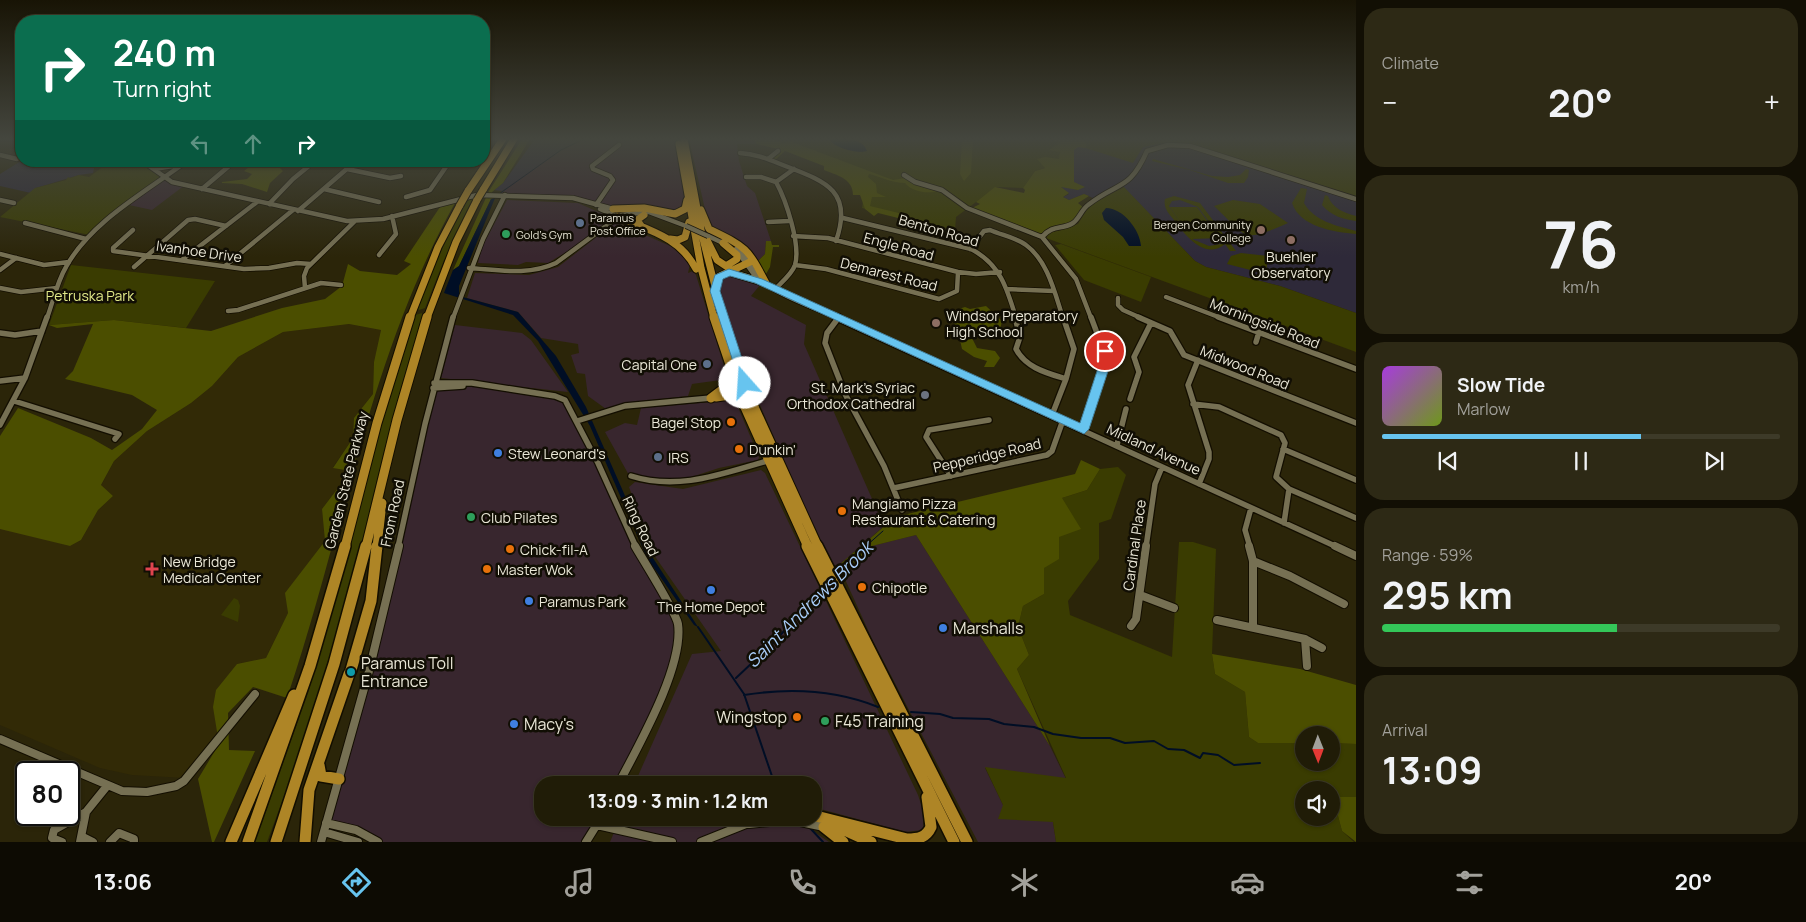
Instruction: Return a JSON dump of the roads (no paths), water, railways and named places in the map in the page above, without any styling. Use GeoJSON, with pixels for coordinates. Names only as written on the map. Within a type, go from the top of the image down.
{"type":"FeatureCollection","features":[{"type":"Feature","properties":{"kind":"highway","name":"Garden State Parkway"},"geometry":{"type":"LineString","coordinates":[[248,842],[292,720],[325,616],[396,353],[429,267],[460,205],[477,178]]}},
{"type":"Feature","properties":{"kind":"highway"},"geometry":{"type":"LineString","coordinates":[[276,842],[332,670],[424,325],[448,262],[477,200],[490,178]]}},
{"type":"Feature","properties":{"kind":"highway"},"geometry":{"type":"LineString","coordinates":[[685,178],[688,197],[715,260],[723,264],[732,264],[737,259],[737,255],[723,243]]}},
{"type":"Feature","properties":{"kind":"highway"},"geometry":{"type":"LineString","coordinates":[[689,178],[709,302]]}},
{"type":"Feature","properties":{"kind":"highway"},"geometry":{"type":"LineString","coordinates":[[613,209],[644,208],[677,214],[685,209],[688,197]]}},
{"type":"Feature","properties":{"kind":"highway"},"geometry":{"type":"LineString","coordinates":[[662,236],[678,240],[685,237],[688,232],[692,206]]}},
{"type":"Feature","properties":{"kind":"highway"},"geometry":{"type":"LineString","coordinates":[[692,206],[709,228],[740,244],[750,253],[762,282]]}},
{"type":"Feature","properties":{"kind":"highway"},"geometry":{"type":"LineString","coordinates":[[642,227],[637,220],[647,213]]}},
{"type":"Feature","properties":{"kind":"highway"},"geometry":{"type":"LineString","coordinates":[[618,217],[662,236],[689,253],[709,302],[743,402],[767,461],[967,842]]}},
{"type":"Feature","properties":{"kind":"highway"},"geometry":{"type":"LineString","coordinates":[[700,224],[715,291],[734,353],[760,423],[829,580],[954,842]]}},
{"type":"Feature","properties":{"kind":"highway"},"geometry":{"type":"LineString","coordinates":[[715,291],[719,278],[748,263]]}},
{"type":"Feature","properties":{"kind":"highway"},"geometry":{"type":"LineString","coordinates":[[729,272],[762,282]]}},
{"type":"Feature","properties":{"kind":"highway"},"geometry":{"type":"LineString","coordinates":[[711,398],[726,386],[732,370]]}},
{"type":"Feature","properties":{"kind":"highway"},"geometry":{"type":"LineString","coordinates":[[711,398],[730,395],[743,402]]}},
{"type":"Feature","properties":{"kind":"highway"},"geometry":{"type":"LineString","coordinates":[[305,842],[308,798],[350,672],[371,601],[385,470]]}},
{"type":"Feature","properties":{"kind":"highway"},"geometry":{"type":"LineString","coordinates":[[231,842],[288,710],[325,616]]}},
{"type":"Feature","properties":{"kind":"highway"},"geometry":{"type":"LineString","coordinates":[[319,762],[321,776],[339,780]]}},
{"type":"Feature","properties":{"kind":"highway"},"geometry":{"type":"LineString","coordinates":[[822,822],[907,839],[922,839],[929,831],[932,820],[920,773]]}},
{"type":"Feature","properties":{"kind":"highway"},"geometry":{"type":"LineString","coordinates":[[822,823],[856,842]]}},
{"type":"Feature","properties":{"kind":"highway"},"geometry":{"type":"LineString","coordinates":[[822,823],[871,842]]}},
{"type":"Feature","properties":{"kind":"highway"},"geometry":{"type":"LineString","coordinates":[[822,824],[843,842]]}},
{"type":"Feature","properties":{"kind":"street"},"geometry":{"type":"LineString","coordinates":[[0,425],[25,378],[68,262],[86,239],[165,178]]}},
{"type":"Feature","properties":{"kind":"street"},"geometry":{"type":"LineString","coordinates":[[166,178],[257,202],[354,222],[392,216],[473,195],[573,198],[613,209],[639,209],[686,226],[736,249],[762,282]]}},
{"type":"Feature","properties":{"kind":"street"},"geometry":{"type":"LineString","coordinates":[[202,189],[215,178]]}},
{"type":"Feature","properties":{"kind":"street"},"geometry":{"type":"LineString","coordinates":[[269,204],[294,178]]}},
{"type":"Feature","properties":{"kind":"street"},"geometry":{"type":"LineString","coordinates":[[225,266],[336,178]]}},
{"type":"Feature","properties":{"kind":"street"},"geometry":{"type":"LineString","coordinates":[[406,197],[430,190],[438,178]]}},
{"type":"Feature","properties":{"kind":"street"},"geometry":{"type":"LineString","coordinates":[[596,205],[613,180],[612,178]]}},
{"type":"Feature","properties":{"kind":"street"},"geometry":{"type":"LineString","coordinates":[[765,178],[776,182],[779,187],[796,251],[795,265],[775,289]]}},
{"type":"Feature","properties":{"kind":"street"},"geometry":{"type":"LineString","coordinates":[[776,182],[782,178]]}},
{"type":"Feature","properties":{"kind":"street"},"geometry":{"type":"LineString","coordinates":[[817,178],[829,186],[838,200],[843,218],[836,241]]}},
{"type":"Feature","properties":{"kind":"street"},"geometry":{"type":"LineString","coordinates":[[909,178],[915,182],[942,190],[967,208],[1042,237],[1076,279],[1105,351],[1105,362],[1084,429]]}},
{"type":"Feature","properties":{"kind":"street"},"geometry":{"type":"LineString","coordinates":[[1042,237],[1049,229],[1074,223],[1087,205],[1131,178]]}},
{"type":"Feature","properties":{"kind":"street"},"geometry":{"type":"LineString","coordinates":[[1292,178],[1356,199]]}},
{"type":"Feature","properties":{"kind":"street"},"geometry":{"type":"LineString","coordinates":[[324,189],[379,202]]}},
{"type":"Feature","properties":{"kind":"street","name":"From Road"},"geometry":{"type":"LineString","coordinates":[[321,842],[389,590],[434,386],[457,302],[469,268],[503,195]]}},
{"type":"Feature","properties":{"kind":"street"},"geometry":{"type":"LineString","coordinates":[[0,200],[14,203]]}},
{"type":"Feature","properties":{"kind":"street"},"geometry":{"type":"LineString","coordinates":[[183,259],[257,202]]}},
{"type":"Feature","properties":{"kind":"street"},"geometry":{"type":"LineString","coordinates":[[596,205],[618,217]]}},
{"type":"Feature","properties":{"kind":"street"},"geometry":{"type":"LineString","coordinates":[[469,268],[530,270],[544,268],[556,262],[618,217],[647,213]]}},
{"type":"Feature","properties":{"kind":"street"},"geometry":{"type":"LineString","coordinates":[[380,255],[396,234],[392,216]]}},
{"type":"Feature","properties":{"kind":"street","name":"Benton Road"},"geometry":{"type":"LineString","coordinates":[[843,218],[970,249],[992,261],[1000,272],[1020,333],[1016,350],[1017,354],[1037,368],[1066,379]]}},
{"type":"Feature","properties":{"kind":"street"},"geometry":{"type":"LineString","coordinates":[[134,267],[145,255],[188,220],[195,219],[226,226]]}},
{"type":"Feature","properties":{"kind":"street"},"geometry":{"type":"LineString","coordinates":[[768,222],[789,221]]}},
{"type":"Feature","properties":{"kind":"street"},"geometry":{"type":"LineString","coordinates":[[305,288],[304,274],[310,264],[354,222]]}},
{"type":"Feature","properties":{"kind":"street"},"geometry":{"type":"LineString","coordinates":[[26,223],[86,239]]}},
{"type":"Feature","properties":{"kind":"street"},"geometry":{"type":"LineString","coordinates":[[970,249],[986,229],[1030,248],[1041,263],[1054,291],[1073,344],[1073,353],[1066,379],[1052,414]]}},
{"type":"Feature","properties":{"kind":"street","name":"Ivanhoe Drive"},"geometry":{"type":"LineString","coordinates":[[133,230],[113,249],[248,270],[297,262],[310,264]]}},
{"type":"Feature","properties":{"kind":"street","name":"Engle Road"},"geometry":{"type":"LineString","coordinates":[[793,236],[815,236],[958,272],[976,274],[1000,272]]}},
{"type":"Feature","properties":{"kind":"street"},"geometry":{"type":"LineString","coordinates":[[0,254],[44,265],[68,262]]}},
{"type":"Feature","properties":{"kind":"street"},"geometry":{"type":"LineString","coordinates":[[0,270],[16,258]]}},
{"type":"Feature","properties":{"kind":"street","name":"Demarest Road"},"geometry":{"type":"LineString","coordinates":[[795,265],[826,269],[939,299],[950,296],[958,289],[958,272]]}},
{"type":"Feature","properties":{"kind":"street","name":"Midland Avenue"},"geometry":{"type":"LineString","coordinates":[[762,282],[1052,414],[1356,556]]}},
{"type":"Feature","properties":{"kind":"street"},"geometry":{"type":"LineString","coordinates":[[228,310],[238,310],[322,283],[341,285]]}},
{"type":"Feature","properties":{"kind":"street"},"geometry":{"type":"LineString","coordinates":[[0,288],[21,292],[58,288]]}},
{"type":"Feature","properties":{"kind":"street"},"geometry":{"type":"LineString","coordinates":[[1006,289],[1054,291]]}},
{"type":"Feature","properties":{"kind":"street","name":"Morningside Road"},"geometry":{"type":"LineString","coordinates":[[1166,297],[1356,369]]}},
{"type":"Feature","properties":{"kind":"street","name":"Midwood Road"},"geometry":{"type":"LineString","coordinates":[[1118,298],[1118,305],[1122,310],[1170,331],[1184,355],[1356,423]]}},
{"type":"Feature","properties":{"kind":"street"},"geometry":{"type":"LineString","coordinates":[[839,317],[826,333],[825,343],[856,416],[894,488],[902,510]]}},
{"type":"Feature","properties":{"kind":"street"},"geometry":{"type":"LineString","coordinates":[[1130,399],[1139,372],[1134,357],[1151,323]]}},
{"type":"Feature","properties":{"kind":"street"},"geometry":{"type":"LineString","coordinates":[[0,333],[15,335],[42,331]]}},
{"type":"Feature","properties":{"kind":"street"},"geometry":{"type":"LineString","coordinates":[[1256,342],[1259,332]]}},
{"type":"Feature","properties":{"kind":"street"},"geometry":{"type":"LineString","coordinates":[[1198,360],[1188,381],[1188,392],[1210,452],[1210,459],[1199,484]]}},
{"type":"Feature","properties":{"kind":"street"},"geometry":{"type":"LineString","coordinates":[[0,381],[25,378]]}},
{"type":"Feature","properties":{"kind":"street","name":"Ring Road"},"geometry":{"type":"LineString","coordinates":[[434,386],[486,386],[560,398],[568,404],[598,463],[627,532],[678,623],[676,652],[659,705],[623,776]]}},
{"type":"Feature","properties":{"kind":"street"},"geometry":{"type":"LineString","coordinates":[[577,421],[625,406],[685,402],[711,398]]}},
{"type":"Feature","properties":{"kind":"street"},"geometry":{"type":"LineString","coordinates":[[14,401],[119,434],[115,439]]}},
{"type":"Feature","properties":{"kind":"street"},"geometry":{"type":"LineString","coordinates":[[1193,404],[1219,407],[1274,430],[1284,438],[1285,443],[1276,476],[1282,484],[1289,489],[1356,518]]}},
{"type":"Feature","properties":{"kind":"street"},"geometry":{"type":"LineString","coordinates":[[1117,445],[1126,408]]}},
{"type":"Feature","properties":{"kind":"street"},"geometry":{"type":"LineString","coordinates":[[952,476],[926,437],[927,433],[929,430],[989,420]]}},
{"type":"Feature","properties":{"kind":"street","name":"Pepperidge Road"},"geometry":{"type":"LineString","coordinates":[[894,488],[1047,455],[1052,451],[1062,420]]}},
{"type":"Feature","properties":{"kind":"street"},"geometry":{"type":"LineString","coordinates":[[1283,449],[1356,480]]}},
{"type":"Feature","properties":{"kind":"street"},"geometry":{"type":"LineString","coordinates":[[631,476],[663,484],[681,484],[767,461]]}},
{"type":"Feature","properties":{"kind":"street","name":"Cardinal Place"},"geometry":{"type":"LineString","coordinates":[[1131,626],[1136,619],[1155,484],[1162,467]]}},
{"type":"Feature","properties":{"kind":"street"},"geometry":{"type":"LineString","coordinates":[[1284,523],[1289,489]]}},
{"type":"Feature","properties":{"kind":"street"},"geometry":{"type":"LineString","coordinates":[[1251,508],[1245,530],[1253,561],[1252,626]]}},
{"type":"Feature","properties":{"kind":"street"},"geometry":{"type":"LineString","coordinates":[[1253,561],[1290,576],[1344,604]]}},
{"type":"Feature","properties":{"kind":"street"},"geometry":{"type":"LineString","coordinates":[[1140,595],[1174,608]]}},
{"type":"Feature","properties":{"kind":"street"},"geometry":{"type":"LineString","coordinates":[[1217,620],[1252,626],[1305,639],[1322,648]]}},
{"type":"Feature","properties":{"kind":"street"},"geometry":{"type":"LineString","coordinates":[[1305,639],[1307,666]]}},
{"type":"Feature","properties":{"kind":"street"},"geometry":{"type":"LineString","coordinates":[[0,739],[108,786],[132,793],[147,792],[176,786],[184,781],[255,694]]}},
{"type":"Feature","properties":{"kind":"street"},"geometry":{"type":"LineString","coordinates":[[62,842],[52,838],[54,830],[86,812],[108,786]]}},
{"type":"Feature","properties":{"kind":"street"},"geometry":{"type":"LineString","coordinates":[[86,812],[82,839],[92,842]]}},
{"type":"Feature","properties":{"kind":"street"},"geometry":{"type":"LineString","coordinates":[[326,823],[356,830],[378,842]]}},
{"type":"Feature","properties":{"kind":"street"},"geometry":{"type":"LineString","coordinates":[[586,842],[596,826]]}},
{"type":"Feature","properties":{"kind":"street"},"geometry":{"type":"LineString","coordinates":[[616,826],[672,842]]}},
{"type":"Feature","properties":{"kind":"street"},"geometry":{"type":"LineString","coordinates":[[701,842],[714,840],[745,826]]}},
{"type":"Feature","properties":{"kind":"street"},"geometry":{"type":"LineString","coordinates":[[324,832],[358,842]]}},
{"type":"Feature","properties":{"kind":"street"},"geometry":{"type":"LineString","coordinates":[[110,842],[119,833],[134,839],[134,842]]}},
{"type":"Feature","properties":{"kind":"water"},"geometry":{"type":"Polygon","coordinates":[[[495,198],[459,286],[459,296],[518,312],[556,356],[586,407],[651,555],[698,627],[694,625],[647,558],[590,426],[538,341],[513,315],[444,293],[453,270],[459,266],[491,199],[495,198]]]}},
{"type":"Feature","properties":{"kind":"water"},"geometry":{"type":"Polygon","coordinates":[[[1106,208],[1118,212],[1130,221],[1138,233],[1141,246],[1129,246],[1123,237],[1104,220],[1102,213],[1106,208]]]}},
{"type":"Feature","properties":{"kind":"waterway"},"geometry":{"type":"LineString","coordinates":[[499,194],[521,178]]}},
{"type":"Feature","properties":{"kind":"waterway","name":"Saint Andrews Brook"},"geometry":{"type":"LineString","coordinates":[[865,547],[883,531]]}},
{"type":"Feature","properties":{"kind":"waterway","name":"Saint Andrews Brook"},"geometry":{"type":"LineString","coordinates":[[836,574],[866,546]]}},
{"type":"Feature","properties":{"kind":"waterway","name":"Saint Andrews Brook"},"geometry":{"type":"LineString","coordinates":[[736,678],[773,643],[822,590]]}},
{"type":"Feature","properties":{"kind":"waterway"},"geometry":{"type":"LineString","coordinates":[[698,627],[744,695]]}},
{"type":"Feature","properties":{"kind":"waterway"},"geometry":{"type":"LineString","coordinates":[[744,695],[795,691],[812,692],[846,697],[878,707]]}},
{"type":"Feature","properties":{"kind":"waterway"},"geometry":{"type":"LineString","coordinates":[[744,695],[772,776]]}},
{"type":"Feature","properties":{"kind":"waterway"},"geometry":{"type":"LineString","coordinates":[[911,712],[940,714],[953,718],[989,719],[1004,724],[1034,727],[1053,734],[1081,738],[1110,738],[1125,743],[1154,741],[1168,749],[1184,750],[1200,758],[1203,753],[1218,755],[1234,765],[1260,763]]}},
{"type":"Feature","properties":{"kind":"waterway"},"geometry":{"type":"LineString","coordinates":[[810,828],[823,842]]}},
{"type":"Feature","properties":{"kind":"place","name":"Paramus Post Office"},"geometry":{"type":"Point","coordinates":[580,223]}},
{"type":"Feature","properties":{"kind":"place","name":"Bergen Community College"},"geometry":{"type":"Point","coordinates":[1261,230]}},
{"type":"Feature","properties":{"kind":"place","name":"Gold's Gym"},"geometry":{"type":"Point","coordinates":[506,234]}},
{"type":"Feature","properties":{"kind":"place","name":"Buehler Observatory"},"geometry":{"type":"Point","coordinates":[1291,240]}},
{"type":"Feature","properties":{"kind":"place","name":"Windsor Preparatory High School"},"geometry":{"type":"Point","coordinates":[936,323]}},
{"type":"Feature","properties":{"kind":"place","name":"Capital One"},"geometry":{"type":"Point","coordinates":[707,364]}},
{"type":"Feature","properties":{"kind":"place","name":"St. Mark's Syriac Orthodox Cathedral"},"geometry":{"type":"Point","coordinates":[925,395]}},
{"type":"Feature","properties":{"kind":"place","name":"Bagel Stop"},"geometry":{"type":"Point","coordinates":[731,422]}},
{"type":"Feature","properties":{"kind":"place","name":"Dunkin'"},"geometry":{"type":"Point","coordinates":[739,449]}},
{"type":"Feature","properties":{"kind":"place","name":"Stew Leonard's"},"geometry":{"type":"Point","coordinates":[498,453]}},
{"type":"Feature","properties":{"kind":"place","name":"IRS"},"geometry":{"type":"Point","coordinates":[658,457]}},
{"type":"Feature","properties":{"kind":"place","name":"Mangiamo Pizza Restaurant & Catering"},"geometry":{"type":"Point","coordinates":[842,511]}},
{"type":"Feature","properties":{"kind":"place","name":"Club Pilates"},"geometry":{"type":"Point","coordinates":[471,517]}},
{"type":"Feature","properties":{"kind":"place","name":"Chick-fil-A"},"geometry":{"type":"Point","coordinates":[510,549]}},
{"type":"Feature","properties":{"kind":"place","name":"New Bridge Medical Center"},"geometry":{"type":"Point","coordinates":[152,569]}},
{"type":"Feature","properties":{"kind":"place","name":"Master Wok"},"geometry":{"type":"Point","coordinates":[487,569]}},
{"type":"Feature","properties":{"kind":"place","name":"Chipotle"},"geometry":{"type":"Point","coordinates":[862,587]}},
{"type":"Feature","properties":{"kind":"place","name":"The Home Depot"},"geometry":{"type":"Point","coordinates":[711,590]}},
{"type":"Feature","properties":{"kind":"place","name":"Paramus Park"},"geometry":{"type":"Point","coordinates":[529,601]}},
{"type":"Feature","properties":{"kind":"place","name":"Marshalls"},"geometry":{"type":"Point","coordinates":[943,628]}},
{"type":"Feature","properties":{"kind":"place","name":"Paramus Toll Entrance"},"geometry":{"type":"Point","coordinates":[351,672]}},
{"type":"Feature","properties":{"kind":"place","name":"Wingstop"},"geometry":{"type":"Point","coordinates":[797,717]}},
{"type":"Feature","properties":{"kind":"place","name":"F45 Training"},"geometry":{"type":"Point","coordinates":[825,721]}},
{"type":"Feature","properties":{"kind":"place","name":"Macy's"},"geometry":{"type":"Point","coordinates":[514,724]}},
{"type":"Feature","properties":{"kind":"park label","name":"Petruska Park"},"geometry":{"type":"Point","coordinates":[90,295]}}]}
